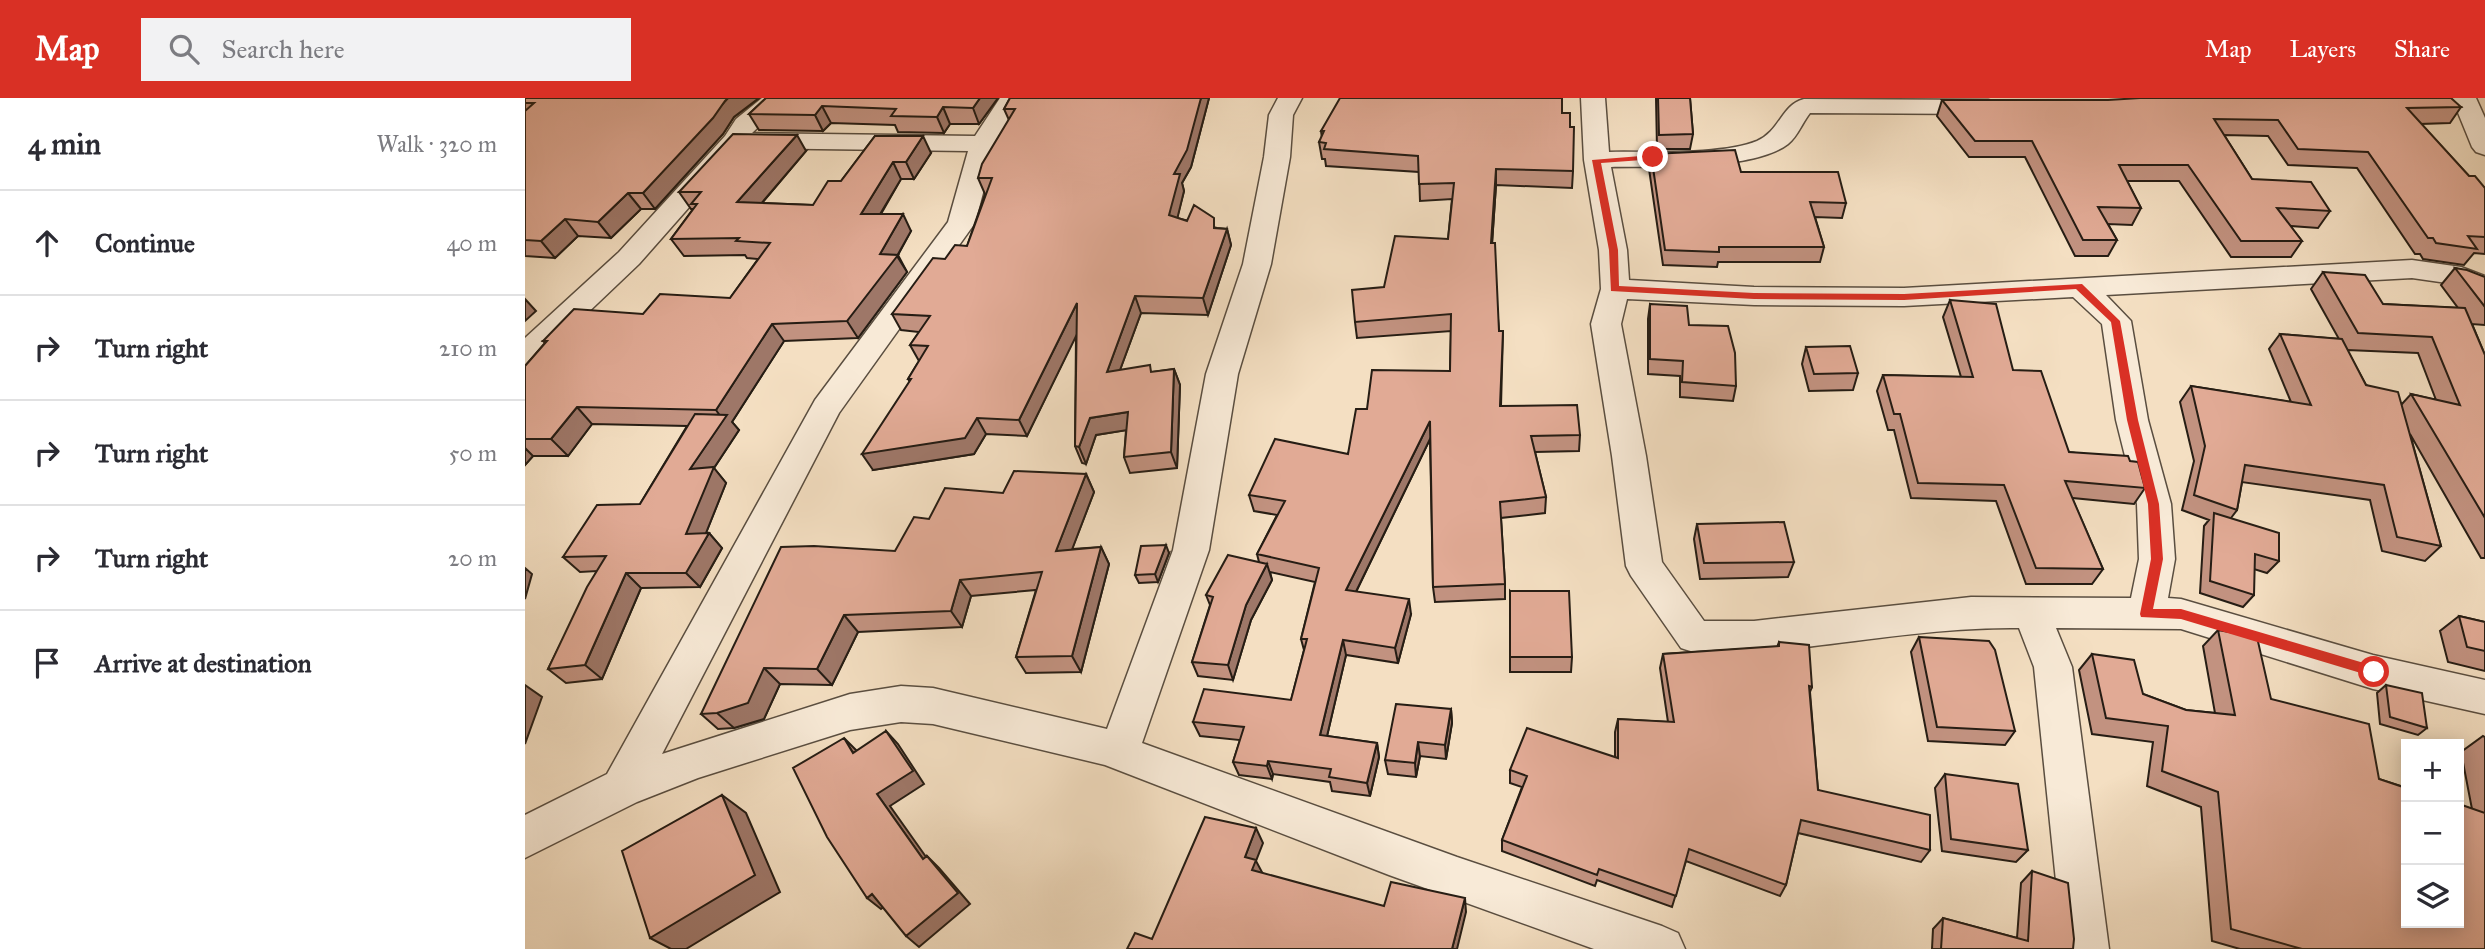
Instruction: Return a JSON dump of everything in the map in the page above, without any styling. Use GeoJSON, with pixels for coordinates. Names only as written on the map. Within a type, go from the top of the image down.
{"type":"FeatureCollection","features":[{"type":"Feature","properties":{"kind":"street"},"geometry":{"type":"LineString","coordinates":[[525,355],[629,258],[735,140],[745,124],[778,98]]}},
{"type":"Feature","properties":{"kind":"street"},"geometry":{"type":"LineString","coordinates":[[622,788],[826,408],[961,223],[983,144],[1012,98]]}},
{"type":"Feature","properties":{"kind":"street"},"geometry":{"type":"LineString","coordinates":[[1119,750],[1191,550],[1222,374],[1257,264],[1277,157],[1281,115],[1290,98]]}},
{"type":"Feature","properties":{"kind":"street"},"geometry":{"type":"LineString","coordinates":[[1593,98],[1597,160],[1613,250],[1615,289],[1606,324],[1629,456],[1644,566],[1694,637],[1755,637],[1971,612],[2181,614],[2374,672],[2485,697]]}},
{"type":"Feature","properties":{"kind":"street"},"geometry":{"type":"LineString","coordinates":[[2464,98],[2485,147]]}},
{"type":"Feature","properties":{"kind":"street"},"geometry":{"type":"LineString","coordinates":[[1597,160],[1726,156],[1759,150],[1780,140],[1795,113],[1804,106],[2009,106]]}},
{"type":"Feature","properties":{"kind":"street"},"geometry":{"type":"LineString","coordinates":[[735,140],[983,144]]}},
{"type":"Feature","properties":{"kind":"street"},"geometry":{"type":"LineString","coordinates":[[1615,289],[1754,296],[1904,297],[2412,269],[2477,278]]}},
{"type":"Feature","properties":{"kind":"street"},"geometry":{"type":"LineString","coordinates":[[2079,286],[2116,321],[2132,420],[2154,504],[2157,559],[2146,614]]}},
{"type":"Feature","properties":{"kind":"street"},"geometry":{"type":"LineString","coordinates":[[2032,612],[2053,667],[2086,949]]}},
{"type":"Feature","properties":{"kind":"street"},"geometry":{"type":"LineString","coordinates":[[525,837],[622,788],[695,760],[850,712],[901,704],[933,706],[1119,750],[1120,753],[1290,817],[1551,912],[1662,949]]}},
{"type":"Feature","properties":{"kind":"building"},"geometry":{"type":"Polygon","coordinates":[[[525,98],[728,98],[713,118],[643,193],[628,193],[598,222],[565,219],[541,241],[525,240],[525,111],[534,103],[525,103],[525,98]]]}},
{"type":"Feature","properties":{"kind":"building"},"geometry":{"type":"Polygon","coordinates":[[[766,98],[980,98],[973,108],[943,107],[937,117],[891,116],[896,109],[822,106],[815,115],[749,114],[766,98]]]}},
{"type":"Feature","properties":{"kind":"building"},"geometry":{"type":"Polygon","coordinates":[[[1010,98],[1201,98],[1187,150],[1174,174],[1180,174],[1169,215],[1187,221],[1194,205],[1214,218],[1214,228],[1227,229],[1203,298],[1135,296],[1107,372],[1150,365],[1151,372],[1174,369],[1171,452],[1124,457],[1128,412],[1090,418],[1079,447],[1075,446],[1077,303],[1019,420],[977,418],[965,438],[862,454],[911,379],[908,379],[928,346],[910,345],[930,316],[892,314],[933,258],[945,259],[955,245],[967,246],[992,178],[978,178],[982,164],[1015,109],[1004,109],[1010,98]]]}},
{"type":"Feature","properties":{"kind":"building"},"geometry":{"type":"Polygon","coordinates":[[[1340,98],[1562,98],[1562,113],[1570,113],[1570,127],[1574,127],[1573,171],[1496,169],[1491,243],[1495,243],[1499,331],[1503,331],[1500,406],[1577,405],[1580,435],[1531,436],[1546,497],[1500,502],[1505,584],[1433,587],[1430,421],[1346,590],[1409,599],[1395,648],[1343,640],[1320,735],[1377,743],[1367,783],[1329,777],[1331,769],[1268,761],[1267,766],[1233,762],[1244,727],[1193,722],[1204,689],[1291,700],[1307,639],[1301,639],[1319,568],[1257,554],[1285,501],[1249,495],[1275,439],[1348,454],[1356,409],[1367,409],[1372,370],[1450,371],[1451,314],[1355,322],[1352,290],[1384,287],[1395,236],[1448,239],[1454,183],[1419,184],[1418,156],[1324,149],[1326,143],[1319,142],[1324,131],[1321,131],[1340,98]]]}},
{"type":"Feature","properties":{"kind":"building"},"geometry":{"type":"Polygon","coordinates":[[[1658,98],[1690,98],[1693,134],[1659,135],[1658,98]]]}},
{"type":"Feature","properties":{"kind":"building"},"geometry":{"type":"Polygon","coordinates":[[[2451,98],[2461,107],[2407,108],[2469,176],[2475,176],[2485,188],[2485,237],[2468,236],[2477,249],[2436,243],[2433,238],[2428,238],[2368,152],[2298,149],[2278,120],[2214,119],[2252,179],[2311,182],[2330,211],[2277,208],[2302,241],[2241,241],[2188,165],[2119,165],[2141,208],[2098,207],[2117,240],[2083,240],[2032,141],[1975,141],[1942,100],[2451,98]]]}},
{"type":"Feature","properties":{"kind":"building"},"geometry":{"type":"Polygon","coordinates":[[[733,134],[797,135],[737,202],[813,205],[828,181],[841,181],[875,136],[923,136],[906,162],[893,162],[861,214],[903,214],[880,254],[898,255],[847,321],[772,324],[716,410],[577,407],[551,439],[525,439],[525,366],[547,341],[543,341],[574,309],[643,314],[660,294],[730,298],[770,243],[736,241],[739,238],[671,239],[697,204],[691,204],[701,192],[679,192],[733,134]]]}},
{"type":"Feature","properties":{"kind":"building"},"geometry":{"type":"Polygon","coordinates":[[[1735,150],[1741,172],[1838,172],[1846,203],[1810,202],[1824,247],[1719,247],[1719,252],[1665,250],[1651,154],[1735,150]]]}},
{"type":"Feature","properties":{"kind":"building"},"geometry":{"type":"Polygon","coordinates":[[[2455,268],[2485,277],[2485,307],[2455,268]]]}},
{"type":"Feature","properties":{"kind":"building"},"geometry":{"type":"Polygon","coordinates":[[[2323,272],[2365,275],[2383,304],[2465,308],[2485,355],[2485,518],[2411,394],[2460,405],[2432,337],[2358,333],[2323,272]]]}},
{"type":"Feature","properties":{"kind":"building"},"geometry":{"type":"Polygon","coordinates":[[[1950,300],[1996,304],[2013,370],[2041,371],[2069,452],[2128,456],[2130,461],[2138,462],[2145,488],[2065,481],[2103,569],[2036,568],[2004,485],[1918,483],[1900,414],[1894,414],[1883,375],[1973,377],[1950,300]]]}},
{"type":"Feature","properties":{"kind":"building"},"geometry":{"type":"Polygon","coordinates":[[[1650,304],[1687,306],[1689,325],[1728,326],[1735,353],[1736,386],[1682,382],[1683,361],[1650,359],[1650,304]]]}},
{"type":"Feature","properties":{"kind":"building"},"geometry":{"type":"Polygon","coordinates":[[[2280,334],[2342,339],[2366,385],[2398,392],[2441,546],[2397,537],[2384,485],[2245,465],[2237,510],[2194,495],[2205,446],[2191,386],[2311,405],[2280,334]]]}},
{"type":"Feature","properties":{"kind":"building"},"geometry":{"type":"Polygon","coordinates":[[[1850,346],[1858,373],[1814,374],[1806,347],[1850,346]]]}},
{"type":"Feature","properties":{"kind":"building"},"geometry":{"type":"Polygon","coordinates":[[[695,414],[727,415],[690,469],[714,467],[686,534],[709,533],[686,573],[626,573],[585,665],[548,669],[587,587],[606,556],[563,557],[597,505],[640,504],[695,414]]]}},
{"type":"Feature","properties":{"kind":"building"},"geometry":{"type":"Polygon","coordinates":[[[1014,471],[1086,474],[1056,551],[1101,547],[1072,656],[1016,657],[1042,572],[960,580],[951,611],[844,615],[817,669],[764,668],[748,703],[717,713],[701,714],[781,547],[814,546],[895,551],[914,517],[929,519],[945,488],[1003,493],[1014,471]]]}},
{"type":"Feature","properties":{"kind":"building"},"geometry":{"type":"Polygon","coordinates":[[[2214,513],[2279,533],[2279,561],[2255,554],[2254,595],[2210,581],[2214,513]]]}},
{"type":"Feature","properties":{"kind":"building"},"geometry":{"type":"Polygon","coordinates":[[[1784,522],[1794,562],[1704,563],[1697,524],[1784,522]]]}},
{"type":"Feature","properties":{"kind":"building"},"geometry":{"type":"Polygon","coordinates":[[[1166,545],[1155,574],[1135,575],[1141,546],[1166,545]]]}},
{"type":"Feature","properties":{"kind":"building"},"geometry":{"type":"Polygon","coordinates":[[[1228,555],[1267,564],[1246,605],[1228,665],[1192,662],[1213,597],[1206,595],[1228,555]]]}},
{"type":"Feature","properties":{"kind":"building"},"geometry":{"type":"Polygon","coordinates":[[[1510,591],[1569,591],[1572,657],[1510,657],[1510,591]]]}},
{"type":"Feature","properties":{"kind":"building"},"geometry":{"type":"Polygon","coordinates":[[[2459,616],[2485,622],[2485,651],[2467,647],[2459,616]]]}},
{"type":"Feature","properties":{"kind":"building"},"geometry":{"type":"Polygon","coordinates":[[[2218,630],[2257,637],[2271,699],[2369,724],[2379,779],[2401,786],[2401,928],[2464,928],[2464,806],[2485,813],[2485,949],[2302,949],[2231,929],[2218,792],[2162,771],[2168,726],[2106,718],[2092,654],[2134,660],[2143,694],[2186,710],[2235,715],[2218,630]]]}},
{"type":"Feature","properties":{"kind":"building"},"geometry":{"type":"Polygon","coordinates":[[[1919,637],[1989,641],[1995,650],[2015,731],[1937,727],[1919,637]]]}},
{"type":"Feature","properties":{"kind":"building"},"geometry":{"type":"Polygon","coordinates":[[[1779,642],[1809,645],[1812,687],[1809,686],[1818,790],[1930,815],[1930,850],[1801,820],[1786,885],[1689,849],[1676,896],[1599,869],[1597,875],[1502,840],[1527,776],[1510,770],[1527,728],[1618,758],[1618,719],[1674,722],[1663,654],[1779,646],[1779,642]]]}},
{"type":"Feature","properties":{"kind":"building"},"geometry":{"type":"Polygon","coordinates":[[[2386,685],[2422,693],[2427,728],[2390,717],[2386,685]]]}},
{"type":"Feature","properties":{"kind":"building"},"geometry":{"type":"Polygon","coordinates":[[[1396,704],[1451,709],[1445,745],[1418,742],[1415,763],[1385,760],[1396,704]]]}},
{"type":"Feature","properties":{"kind":"building"},"geometry":{"type":"Polygon","coordinates":[[[886,731],[913,771],[877,794],[923,859],[927,856],[958,893],[906,936],[872,894],[867,898],[827,837],[793,768],[844,738],[853,753],[886,731]]]}},
{"type":"Feature","properties":{"kind":"building"},"geometry":{"type":"Polygon","coordinates":[[[1945,774],[2018,784],[2028,850],[1951,839],[1945,774]]]}},
{"type":"Feature","properties":{"kind":"building"},"geometry":{"type":"Polygon","coordinates":[[[722,795],[755,875],[650,938],[622,851],[722,795]]]}},
{"type":"Feature","properties":{"kind":"building"},"geometry":{"type":"Polygon","coordinates":[[[1205,817],[1256,828],[1245,857],[1256,860],[1252,870],[1384,906],[1391,882],[1465,898],[1452,949],[1127,949],[1135,933],[1152,939],[1205,817]]]}},
{"type":"Feature","properties":{"kind":"building"},"geometry":{"type":"Polygon","coordinates":[[[2032,871],[2068,883],[2073,949],[1941,949],[1943,918],[2028,941],[2032,871]]]}},
{"type":"Feature","properties":{"kind":"route"},"geometry":{"type":"LineString","coordinates":[[1653,157],[1597,160],[1613,250],[1615,289],[1754,296],[1904,297],[2079,286],[2116,321],[2132,420],[2154,504],[2157,559],[2146,614],[2181,614],[2374,672]]}}]}
